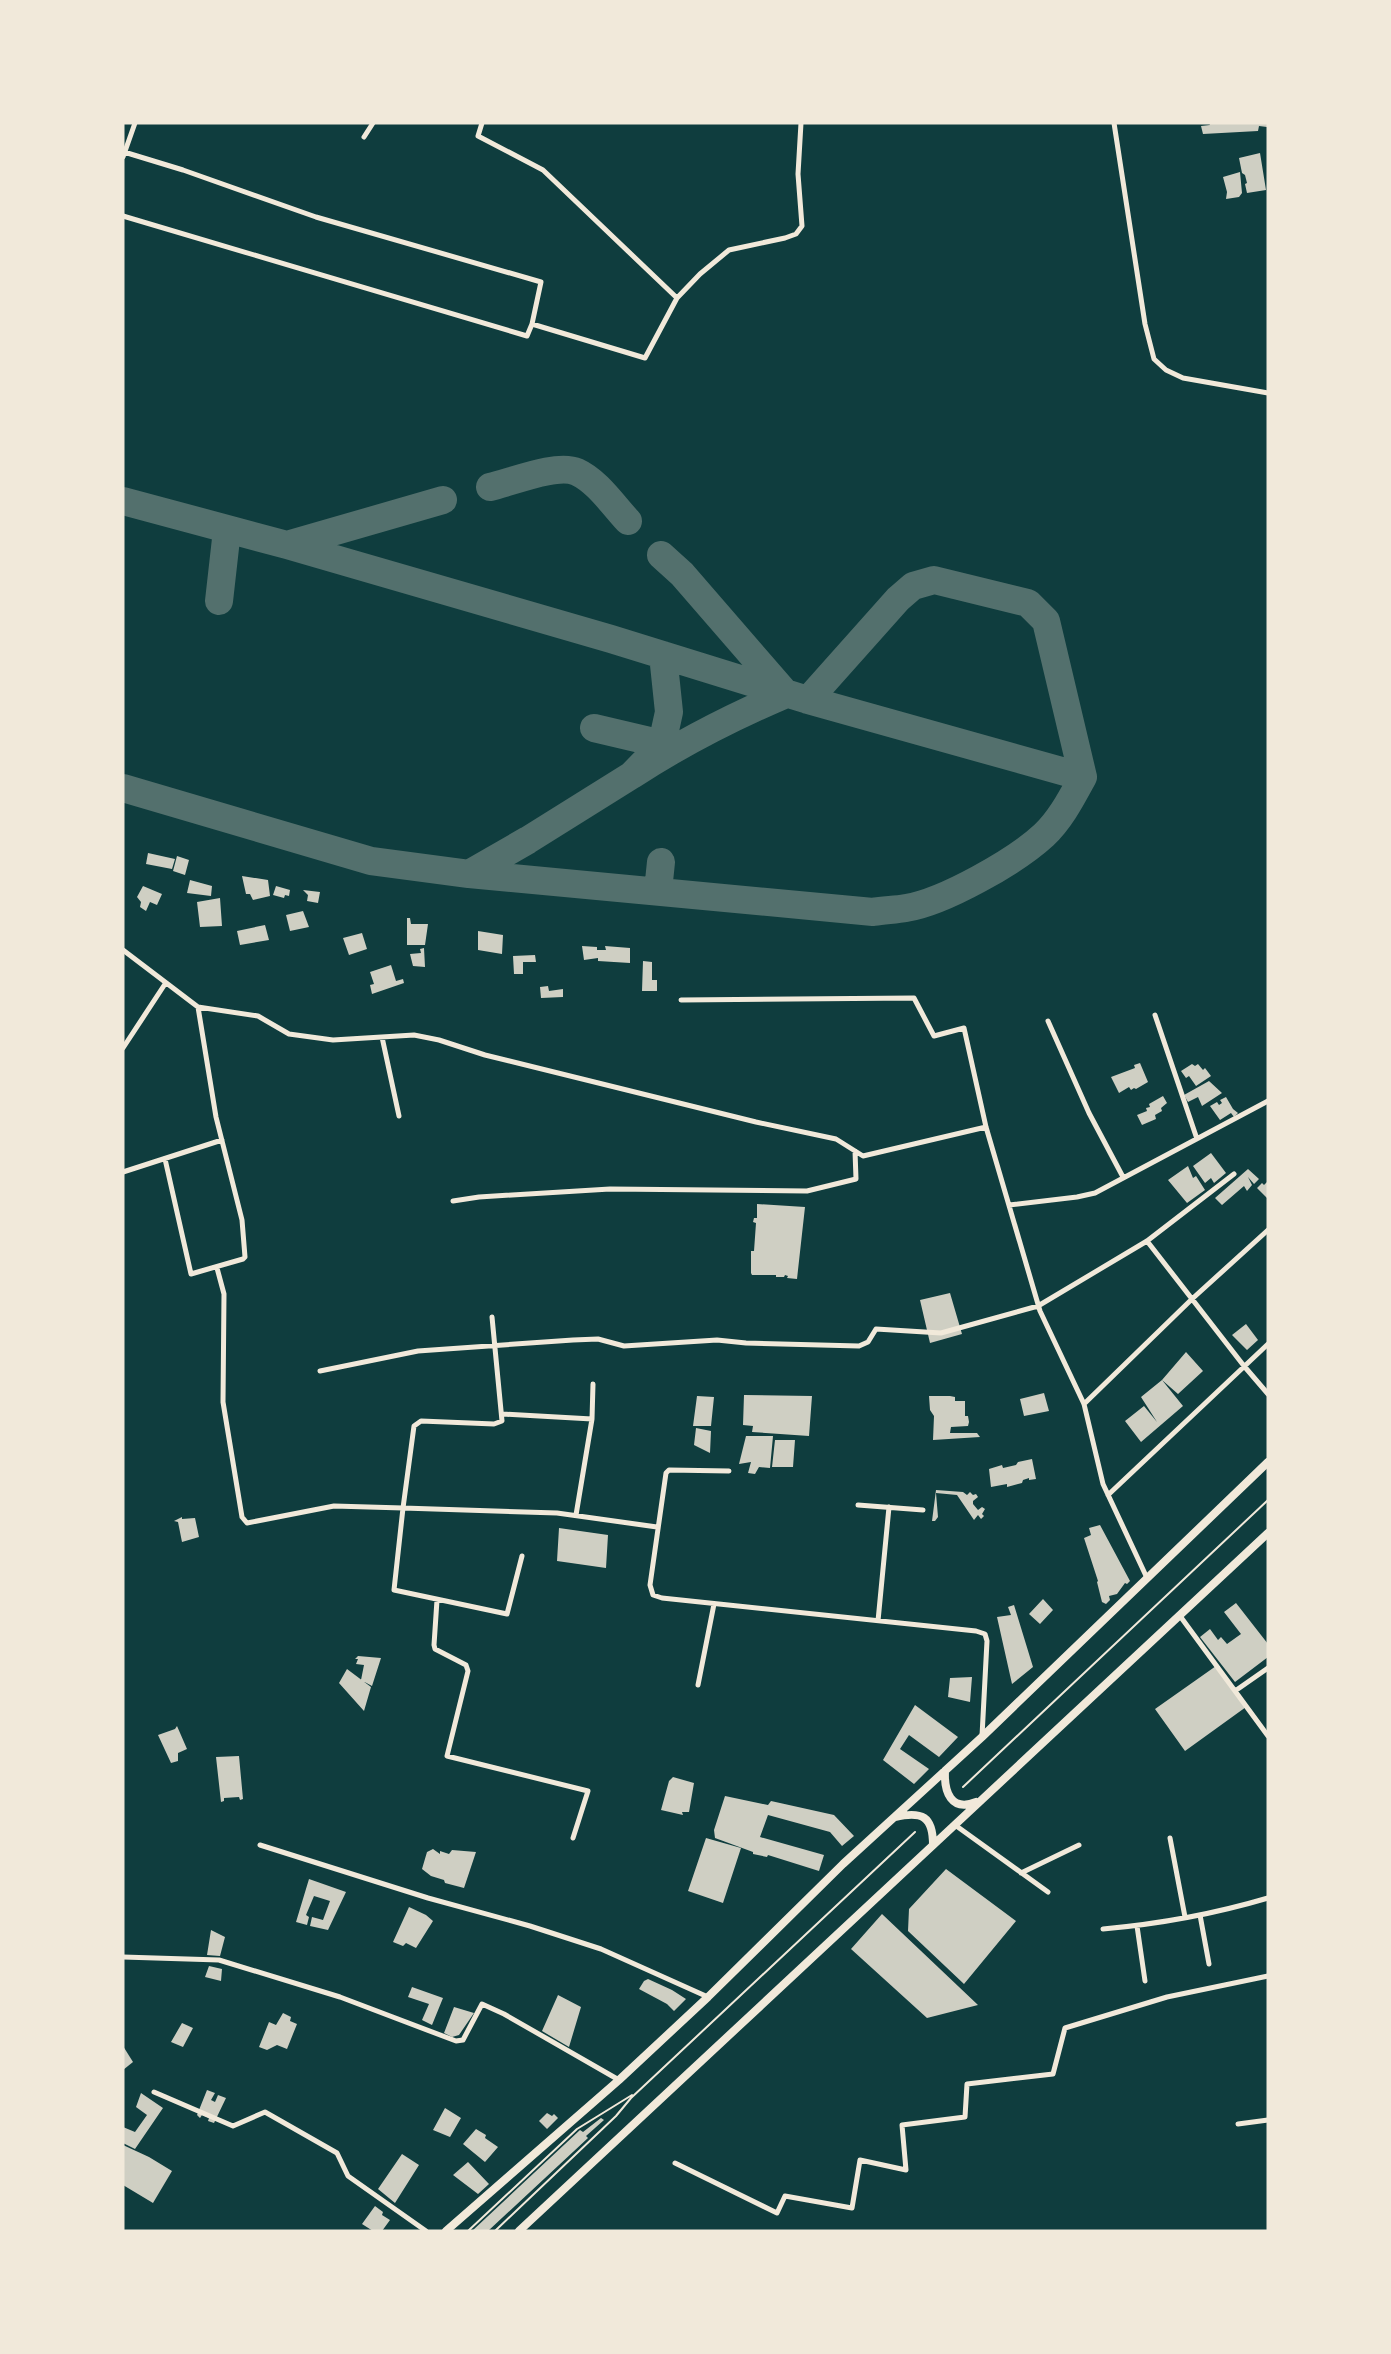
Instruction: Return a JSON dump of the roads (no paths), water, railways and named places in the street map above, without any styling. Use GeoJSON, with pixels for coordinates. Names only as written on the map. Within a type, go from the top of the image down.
{"type":"FeatureCollection","features":[{"type":"Feature","properties":{"kind":"highway"},"geometry":{"type":"LineString","coordinates":[[446,2231],[619,2080],[708,1997],[843,1864],[982,1737],[1268,1462]]}},
{"type":"Feature","properties":{"kind":"highway"},"geometry":{"type":"LineString","coordinates":[[519,2231],[1268,1533]]}},
{"type":"Feature","properties":{"kind":"highway"},"geometry":{"type":"LineString","coordinates":[[945,1771],[947,1795],[952,1801],[968,1805],[982,1800]]}},
{"type":"Feature","properties":{"kind":"highway"},"geometry":{"type":"LineString","coordinates":[[895,1817],[913,1813],[922,1816],[932,1828],[933,1845]]}},
{"type":"Feature","properties":{"kind":"street"},"geometry":{"type":"LineString","coordinates":[[123,216],[527,336],[532,324],[541,282],[316,217],[183,170],[124,155],[135,123]]}},
{"type":"Feature","properties":{"kind":"street"},"geometry":{"type":"LineString","coordinates":[[364,137],[373,123]]}},
{"type":"Feature","properties":{"kind":"street"},"geometry":{"type":"LineString","coordinates":[[482,123],[478,136],[543,170],[677,298]]}},
{"type":"Feature","properties":{"kind":"street"},"geometry":{"type":"LineString","coordinates":[[532,324],[645,358],[677,298],[700,274],[729,250],[796,234],[802,226],[798,174],[801,123]]}},
{"type":"Feature","properties":{"kind":"street"},"geometry":{"type":"LineString","coordinates":[[1114,123],[1145,324],[1154,359],[1166,370],[1183,378],[1268,393]]}},
{"type":"Feature","properties":{"kind":"street"},"geometry":{"type":"LineString","coordinates":[[123,950],[198,1007],[258,1016],[289,1034],[333,1040],[414,1035],[439,1040],[508,1060],[756,1122],[836,1139],[863,1156],[986,1127]]}},
{"type":"Feature","properties":{"kind":"street"},"geometry":{"type":"LineString","coordinates":[[123,1048],[165,984]]}},
{"type":"Feature","properties":{"kind":"street"},"geometry":{"type":"LineString","coordinates":[[681,1000],[914,998],[934,1036],[964,1028],[986,1127],[1038,1306],[1084,1404],[1102,1484],[1147,1578]]}},
{"type":"Feature","properties":{"kind":"street"},"geometry":{"type":"LineString","coordinates":[[165,1159],[191,1274],[217,1268],[245,1257],[242,1220],[222,1140],[198,1007]]}},
{"type":"Feature","properties":{"kind":"street"},"geometry":{"type":"LineString","coordinates":[[1155,1015],[1197,1139]]}},
{"type":"Feature","properties":{"kind":"street"},"geometry":{"type":"LineString","coordinates":[[1048,1021],[1089,1113],[1123,1177]]}},
{"type":"Feature","properties":{"kind":"street"},"geometry":{"type":"LineString","coordinates":[[381,1037],[399,1116]]}},
{"type":"Feature","properties":{"kind":"street"},"geometry":{"type":"LineString","coordinates":[[1009,1205],[1077,1197],[1095,1192],[1268,1101]]}},
{"type":"Feature","properties":{"kind":"street"},"geometry":{"type":"LineString","coordinates":[[123,1172],[222,1140]]}},
{"type":"Feature","properties":{"kind":"street"},"geometry":{"type":"LineString","coordinates":[[453,1201],[479,1197],[610,1189],[807,1191],[856,1179],[855,1151]]}},
{"type":"Feature","properties":{"kind":"street"},"geometry":{"type":"LineString","coordinates":[[320,1371],[418,1351],[598,1339],[624,1346],[717,1340],[859,1346],[868,1342],[876,1329],[940,1333],[1038,1306],[1147,1240],[1234,1174]]}},
{"type":"Feature","properties":{"kind":"street"},"geometry":{"type":"LineString","coordinates":[[1084,1404],[1192,1299],[1268,1230]]}},
{"type":"Feature","properties":{"kind":"street"},"geometry":{"type":"LineString","coordinates":[[1147,1240],[1268,1394]]}},
{"type":"Feature","properties":{"kind":"street"},"geometry":{"type":"LineString","coordinates":[[217,1268],[224,1294],[223,1402],[243,1520],[251,1523],[334,1506],[576,1515],[657,1527]]}},
{"type":"Feature","properties":{"kind":"street"},"geometry":{"type":"LineString","coordinates":[[492,1317],[502,1421],[494,1424],[421,1421],[414,1426],[394,1590],[507,1614],[522,1556]]}},
{"type":"Feature","properties":{"kind":"street"},"geometry":{"type":"LineString","coordinates":[[1108,1495],[1268,1344]]}},
{"type":"Feature","properties":{"kind":"street"},"geometry":{"type":"LineString","coordinates":[[576,1515],[592,1419],[593,1384]]}},
{"type":"Feature","properties":{"kind":"street"},"geometry":{"type":"LineString","coordinates":[[503,1414],[592,1419]]}},
{"type":"Feature","properties":{"kind":"street"},"geometry":{"type":"LineString","coordinates":[[729,1472],[667,1471],[650,1585],[653,1595],[662,1598],[976,1631],[985,1634],[987,1641],[982,1737]]}},
{"type":"Feature","properties":{"kind":"street"},"geometry":{"type":"LineString","coordinates":[[858,1505],[923,1509]]}},
{"type":"Feature","properties":{"kind":"street"},"geometry":{"type":"LineString","coordinates":[[878,1621],[889,1507]]}},
{"type":"Feature","properties":{"kind":"street"},"geometry":{"type":"LineString","coordinates":[[437,1600],[435,1649],[466,1665],[468,1671],[447,1756],[588,1791],[573,1838]]}},
{"type":"Feature","properties":{"kind":"street"},"geometry":{"type":"LineString","coordinates":[[698,1686],[714,1604]]}},
{"type":"Feature","properties":{"kind":"street"},"geometry":{"type":"LineString","coordinates":[[1180,1616],[1268,1736]]}},
{"type":"Feature","properties":{"kind":"street"},"geometry":{"type":"LineString","coordinates":[[1235,1691],[1268,1668]]}},
{"type":"Feature","properties":{"kind":"street"},"geometry":{"type":"LineString","coordinates":[[955,1825],[1048,1892]]}},
{"type":"Feature","properties":{"kind":"street"},"geometry":{"type":"LineString","coordinates":[[1170,1838],[1185,1917]]}},
{"type":"Feature","properties":{"kind":"street"},"geometry":{"type":"LineString","coordinates":[[260,1845],[428,1898],[601,1948],[708,1997]]}},
{"type":"Feature","properties":{"kind":"street"},"geometry":{"type":"LineString","coordinates":[[1021,1873],[1079,1845]]}},
{"type":"Feature","properties":{"kind":"street"},"geometry":{"type":"LineString","coordinates":[[1103,1929],[1137,1926],[1230,1909],[1268,1898]]}},
{"type":"Feature","properties":{"kind":"street"},"geometry":{"type":"LineString","coordinates":[[1200,1914],[1209,1964]]}},
{"type":"Feature","properties":{"kind":"street"},"geometry":{"type":"LineString","coordinates":[[1137,1926],[1145,1981]]}},
{"type":"Feature","properties":{"kind":"street"},"geometry":{"type":"LineString","coordinates":[[123,1957],[219,1960],[340,1997],[456,2041],[463,2040],[482,2004],[504,2014],[619,2080]]}},
{"type":"Feature","properties":{"kind":"street"},"geometry":{"type":"LineString","coordinates":[[675,2163],[777,2213],[785,2196],[852,2208],[860,2160],[906,2170],[902,2125],[965,2117],[967,2085],[1053,2074],[1065,2028],[1167,1997],[1268,1976]]}},
{"type":"Feature","properties":{"kind":"street"},"geometry":{"type":"LineString","coordinates":[[154,2092],[233,2126],[265,2112],[337,2153],[348,2176],[426,2231]]}},
{"type":"Feature","properties":{"kind":"street"},"geometry":{"type":"LineString","coordinates":[[1238,2124],[1268,2120]]}},
{"type":"Feature","properties":{"kind":"lane"},"geometry":{"type":"LineString","coordinates":[[963,1786],[1268,1500]]}},
{"type":"Feature","properties":{"kind":"lane"},"geometry":{"type":"LineString","coordinates":[[495,2231],[616,2116],[639,2090],[915,1832]]}},
{"type":"Feature","properties":{"kind":"lane"},"geometry":{"type":"LineString","coordinates":[[468,2231],[577,2129],[639,2090]]}}]}
